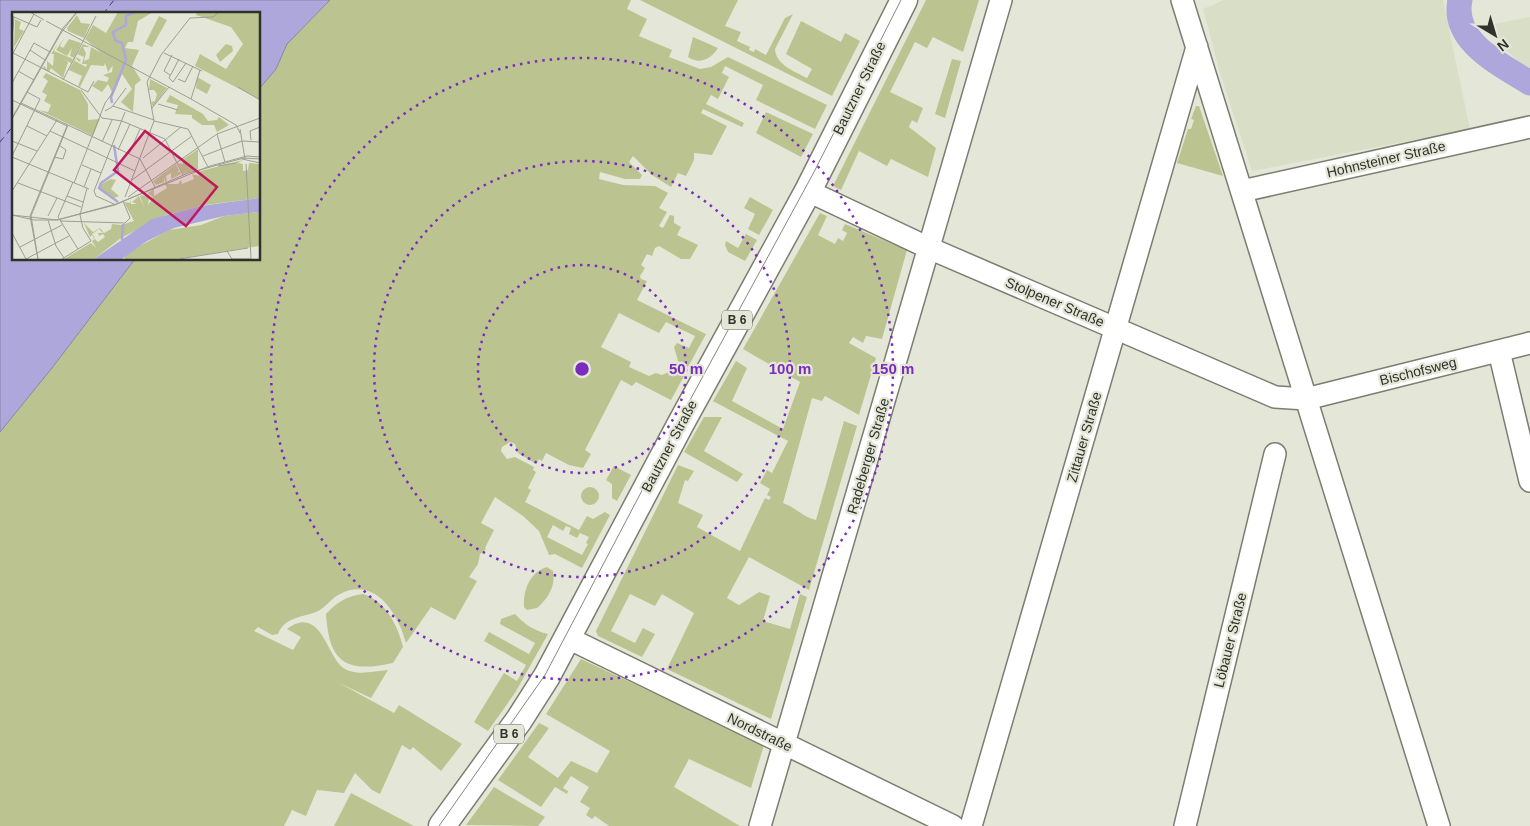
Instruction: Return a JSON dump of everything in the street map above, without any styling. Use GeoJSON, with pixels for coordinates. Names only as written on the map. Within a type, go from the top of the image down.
{"type":"FeatureCollection","features":[{"type":"Feature","properties":{"kind":"main road","name":"Bautzner Straße"},"geometry":{"type":"LineString","coordinates":[[442,826],[519,720],[568,638],[676,432],[808,191],[904,0]]}},
{"type":"Feature","properties":{"kind":"street","name":"Radeberger Straße"},"geometry":{"type":"LineString","coordinates":[[760,826],[1002,0]]}},
{"type":"Feature","properties":{"kind":"street"},"geometry":{"type":"LineString","coordinates":[[1182,0],[1438,826]]}},
{"type":"Feature","properties":{"kind":"street","name":"Zittauer Straße"},"geometry":{"type":"LineString","coordinates":[[971,826],[1197,47]]}},
{"type":"Feature","properties":{"kind":"street","name":"Hohnsteiner Straße"},"geometry":{"type":"LineString","coordinates":[[1242,191],[1530,127]]}},
{"type":"Feature","properties":{"kind":"street","name":"Stolpener Straße"},"geometry":{"type":"LineString","coordinates":[[808,191],[929,248],[1275,396],[1306,399]]}},
{"type":"Feature","properties":{"kind":"street","name":"Bischofsweg"},"geometry":{"type":"LineString","coordinates":[[1306,399],[1530,343]]}},
{"type":"Feature","properties":{"kind":"street"},"geometry":{"type":"LineString","coordinates":[[1499,351],[1530,481]]}},
{"type":"Feature","properties":{"kind":"street","name":"Löbauer Straße"},"geometry":{"type":"LineString","coordinates":[[1185,826],[1275,454]]}},
{"type":"Feature","properties":{"kind":"street","name":"Nordstraße"},"geometry":{"type":"LineString","coordinates":[[568,638],[953,826]]}},
{"type":"Feature","properties":{"kind":"shaded area"},"geometry":{"type":"Polygon","coordinates":[[[0,0],[330,0],[287,44],[276,69],[260,88],[260,12],[12,12],[12,260],[134,260],[52,368],[0,432],[0,0]]]}},
{"type":"Feature","properties":{"kind":"shaded area"},"geometry":{"type":"Polygon","coordinates":[[[1224,0],[1443,0],[1470,129],[1252,171],[1221,76],[1203,9],[1224,0]]]}},
{"type":"Feature","properties":{"kind":"shaded area"},"geometry":{"type":"Polygon","coordinates":[[[1530,17],[1530,73],[1500,44],[1488,25],[1530,17]]]}},
{"type":"Feature","properties":{"kind":"green space"},"geometry":{"type":"Polygon","coordinates":[[[330,0],[631,0],[627,9],[647,19],[639,36],[672,50],[669,57],[700,69],[711,67],[728,57],[827,105],[815,129],[756,100],[763,85],[725,66],[722,73],[729,77],[718,99],[711,95],[706,104],[744,123],[742,127],[703,109],[701,113],[727,126],[712,155],[694,153],[694,160],[686,176],[678,173],[671,187],[652,175],[633,156],[629,162],[642,175],[640,179],[625,179],[600,172],[599,179],[623,185],[655,186],[668,193],[659,208],[667,212],[659,226],[663,228],[670,215],[674,216],[674,223],[681,227],[677,235],[698,245],[690,259],[681,259],[659,246],[655,248],[652,256],[647,254],[641,265],[645,268],[640,276],[641,279],[647,281],[637,300],[706,334],[688,367],[678,361],[674,347],[677,343],[689,348],[695,336],[666,322],[659,333],[619,313],[601,347],[631,362],[629,367],[649,376],[656,373],[662,375],[673,370],[684,376],[671,400],[636,382],[632,386],[621,380],[585,450],[591,454],[583,468],[569,465],[546,453],[542,461],[539,459],[536,464],[518,453],[515,444],[510,442],[502,447],[501,451],[507,459],[515,457],[534,467],[533,470],[536,472],[528,488],[531,490],[525,502],[579,530],[587,516],[593,519],[605,512],[610,515],[582,568],[555,554],[549,555],[539,531],[523,516],[495,497],[481,523],[494,530],[486,549],[480,554],[478,564],[469,577],[477,581],[455,620],[431,607],[406,643],[397,621],[384,601],[375,594],[364,590],[353,590],[340,594],[316,612],[289,621],[281,628],[278,634],[272,635],[258,627],[254,631],[293,650],[301,637],[287,629],[299,623],[308,623],[316,628],[339,664],[345,669],[360,673],[388,670],[371,698],[339,683],[394,713],[399,705],[462,744],[441,771],[413,747],[410,750],[402,745],[380,794],[372,790],[355,773],[344,793],[317,790],[306,816],[292,810],[284,826],[0,826],[0,432],[52,368],[134,260],[260,260],[260,88],[276,69],[287,44],[330,0]],[[553,525],[547,537],[582,555],[588,544],[586,543],[589,537],[580,533],[577,538],[569,534],[571,528],[566,526],[563,531],[553,525]]]}},
{"type":"Feature","properties":{"kind":"green space"},"geometry":{"type":"Polygon","coordinates":[[[640,0],[738,0],[725,26],[741,32],[737,41],[750,47],[749,50],[754,52],[755,49],[766,55],[785,18],[793,14],[775,49],[776,55],[786,67],[807,78],[812,69],[786,54],[801,21],[841,42],[845,33],[860,41],[832,96],[640,0]]]}},
{"type":"Feature","properties":{"kind":"green space"},"geometry":{"type":"Polygon","coordinates":[[[926,0],[979,0],[963,52],[933,37],[927,48],[915,42],[890,92],[923,108],[917,123],[912,120],[909,127],[936,148],[928,177],[891,159],[887,166],[859,151],[841,190],[833,186],[926,0]]]}},
{"type":"Feature","properties":{"kind":"green space"},"geometry":{"type":"Polygon","coordinates":[[[693,37],[718,48],[705,60],[697,61],[692,59],[688,57],[693,37]]]}},
{"type":"Feature","properties":{"kind":"green space"},"geometry":{"type":"Polygon","coordinates":[[[952,59],[961,61],[945,118],[935,114],[952,59]]]}},
{"type":"Feature","properties":{"kind":"green space"},"geometry":{"type":"Polygon","coordinates":[[[1196,106],[1199,106],[1223,176],[1177,163],[1188,129],[1191,129],[1194,120],[1191,119],[1196,106]]]}},
{"type":"Feature","properties":{"kind":"green space"},"geometry":{"type":"Polygon","coordinates":[[[766,112],[813,134],[801,157],[756,133],[766,112]]]}},
{"type":"Feature","properties":{"kind":"green space"},"geometry":{"type":"Polygon","coordinates":[[[750,197],[773,210],[759,235],[748,229],[755,214],[744,208],[750,197]]]}},
{"type":"Feature","properties":{"kind":"green space"},"geometry":{"type":"Polygon","coordinates":[[[820,213],[827,216],[818,235],[835,244],[838,238],[843,241],[847,233],[842,230],[845,224],[907,250],[882,339],[866,336],[863,343],[853,337],[849,343],[876,358],[859,415],[825,396],[822,401],[812,398],[783,503],[816,520],[844,421],[857,426],[809,590],[749,557],[727,598],[739,605],[759,592],[770,596],[763,621],[790,629],[800,594],[807,597],[771,719],[667,669],[694,613],[662,594],[655,606],[630,594],[611,631],[635,643],[643,628],[655,634],[642,657],[598,636],[596,631],[678,465],[694,471],[688,481],[685,480],[678,503],[703,515],[697,527],[740,551],[765,498],[769,500],[771,497],[767,495],[770,489],[760,483],[767,470],[772,473],[788,441],[713,401],[736,361],[747,368],[732,401],[783,429],[800,382],[743,349],[820,213]]]}},
{"type":"Feature","properties":{"kind":"green space"},"geometry":{"type":"Polygon","coordinates":[[[746,234],[757,240],[745,261],[728,252],[725,245],[726,241],[738,248],[746,234]]]}},
{"type":"Feature","properties":{"kind":"green space"},"geometry":{"type":"Polygon","coordinates":[[[704,417],[722,417],[704,451],[743,474],[737,482],[684,452],[704,417]]]}},
{"type":"Feature","properties":{"kind":"green space"},"geometry":{"type":"Polygon","coordinates":[[[614,466],[631,475],[617,501],[612,498],[612,484],[606,480],[614,466]]]}},
{"type":"Feature","properties":{"kind":"green space"},"geometry":{"type":"Polygon","coordinates":[[[590,487],[598,492],[599,496],[594,504],[590,505],[582,500],[581,496],[586,488],[590,487]]]}},
{"type":"Feature","properties":{"kind":"green space"},"geometry":{"type":"Polygon","coordinates":[[[547,567],[553,571],[554,577],[550,592],[545,601],[537,608],[527,610],[524,607],[526,588],[536,573],[547,567]]]}},
{"type":"Feature","properties":{"kind":"green space"},"geometry":{"type":"Polygon","coordinates":[[[363,594],[371,597],[384,608],[398,631],[403,647],[393,663],[364,667],[352,665],[343,661],[336,654],[331,644],[326,614],[343,600],[363,594]]]}},
{"type":"Feature","properties":{"kind":"green space"},"geometry":{"type":"Polygon","coordinates":[[[515,614],[530,627],[548,634],[515,693],[488,731],[474,722],[504,673],[517,681],[526,665],[484,641],[489,632],[529,654],[535,643],[500,624],[501,619],[515,614]]]}},
{"type":"Feature","properties":{"kind":"green space"},"geometry":{"type":"Polygon","coordinates":[[[581,659],[764,745],[751,788],[689,759],[674,787],[740,826],[609,826],[595,816],[592,819],[586,815],[590,808],[580,802],[589,787],[571,776],[563,788],[568,791],[567,794],[555,787],[541,807],[498,780],[539,723],[549,728],[528,757],[558,778],[571,761],[597,773],[610,751],[546,714],[581,659]]]}},
{"type":"Feature","properties":{"kind":"green space"},"geometry":{"type":"Polygon","coordinates":[[[494,787],[545,817],[538,826],[466,825],[494,787]]]}},
{"type":"Feature","properties":{"kind":"green space"},"geometry":{"type":"Polygon","coordinates":[[[351,793],[414,826],[334,826],[351,793]]]}},
{"type":"Feature","properties":{"kind":"waterway"},"geometry":{"type":"LineString","coordinates":[[1460,0],[1459,15],[1463,28],[1471,40],[1493,60],[1530,83]]}},
{"type":"Feature","properties":{"kind":"ferry route"},"geometry":{"type":"LineString","coordinates":[[105,12],[114,0]]}},
{"type":"Feature","properties":{"kind":"ferry route"},"geometry":{"type":"LineString","coordinates":[[0,142],[12,127]]}},
{"type":"Feature","properties":{"kind":"tram line"},"geometry":{"type":"LineString","coordinates":[[439,826],[545,675],[677,424],[814,172],[901,0]]}}]}
